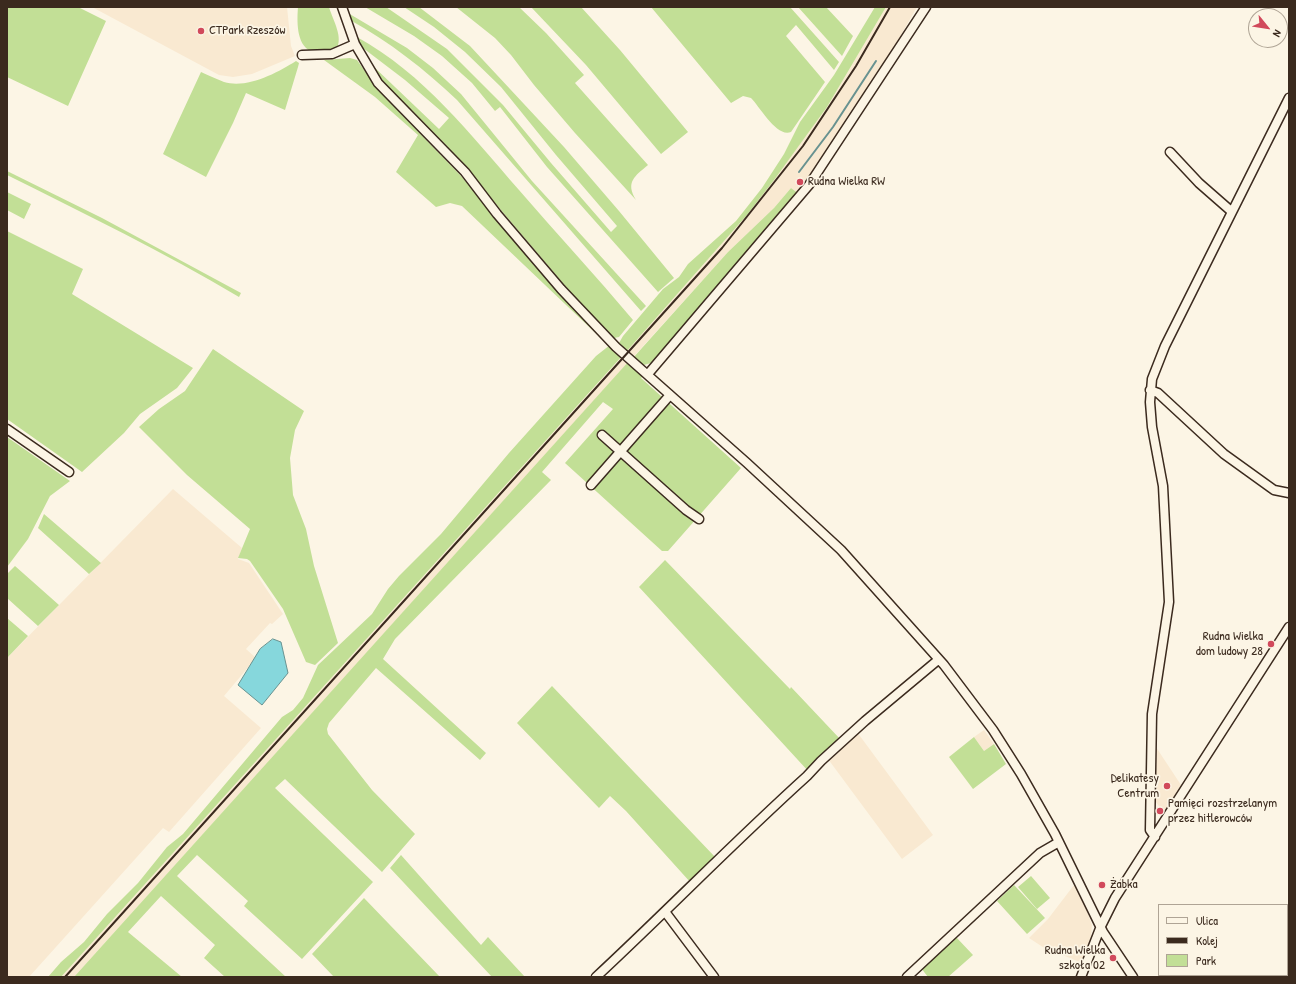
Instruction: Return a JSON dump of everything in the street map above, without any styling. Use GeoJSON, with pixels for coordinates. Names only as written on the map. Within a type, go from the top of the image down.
{"type":"FeatureCollection","features":[{"type":"Feature","properties":{"kind":"street"},"geometry":{"type":"LineString","coordinates":[[342,7],[355,44],[378,83],[465,172],[497,214],[561,288],[616,347],[648,374],[841,550],[861,570],[938,660],[993,730],[1021,774],[1059,842],[1109,943],[1133,977]]}},
{"type":"Feature","properties":{"kind":"street"},"geometry":{"type":"LineString","coordinates":[[648,374],[809,185],[926,7]]}},
{"type":"Feature","properties":{"kind":"street"},"geometry":{"type":"LineString","coordinates":[[302,55],[332,54],[355,44]]}},
{"type":"Feature","properties":{"kind":"street"},"geometry":{"type":"LineString","coordinates":[[1155,837],[1150,830],[1152,714],[1168,620],[1169,590],[1163,486],[1152,427],[1150,390],[1156,366],[1289,98]]}},
{"type":"Feature","properties":{"kind":"street"},"geometry":{"type":"LineString","coordinates":[[1170,152],[1199,183],[1232,211]]}},
{"type":"Feature","properties":{"kind":"street"},"geometry":{"type":"LineString","coordinates":[[1150,390],[1158,393],[1224,454],[1274,490],[1289,493]]}},
{"type":"Feature","properties":{"kind":"street"},"geometry":{"type":"LineString","coordinates":[[591,485],[670,394]]}},
{"type":"Feature","properties":{"kind":"street"},"geometry":{"type":"LineString","coordinates":[[7,429],[69,472]]}},
{"type":"Feature","properties":{"kind":"street"},"geometry":{"type":"LineString","coordinates":[[602,435],[698,519]]}},
{"type":"Feature","properties":{"kind":"street"},"geometry":{"type":"LineString","coordinates":[[1082,977],[1101,926],[1117,895],[1289,627]]}},
{"type":"Feature","properties":{"kind":"street"},"geometry":{"type":"LineString","coordinates":[[596,977],[666,913],[708,868],[807,776],[821,760],[938,660]]}},
{"type":"Feature","properties":{"kind":"street"},"geometry":{"type":"LineString","coordinates":[[907,977],[1040,853],[1059,842]]}},
{"type":"Feature","properties":{"kind":"street"},"geometry":{"type":"LineString","coordinates":[[666,913],[714,977]]}},
{"type":"Feature","properties":{"kind":"shaded area"},"geometry":{"type":"Polygon","coordinates":[[[92,7],[287,7],[291,46],[295,56],[252,74],[233,77],[219,75],[92,7]]]}},
{"type":"Feature","properties":{"kind":"shaded area"},"geometry":{"type":"Polygon","coordinates":[[[886,7],[917,7],[901,35],[903,36],[799,194],[791,188],[774,208],[728,252],[74,977],[61,977],[626,352],[747,215],[827,107],[886,7]]]}},
{"type":"Feature","properties":{"kind":"shaded area"},"geometry":{"type":"Polygon","coordinates":[[[173,489],[242,548],[238,559],[249,563],[283,614],[272,624],[270,623],[246,649],[256,658],[224,696],[261,728],[169,832],[163,828],[29,977],[7,977],[7,658],[173,489]]]}},
{"type":"Feature","properties":{"kind":"shaded area"},"geometry":{"type":"Polygon","coordinates":[[[984,730],[994,744],[984,751],[974,737],[984,730]]]}},
{"type":"Feature","properties":{"kind":"shaded area"},"geometry":{"type":"Polygon","coordinates":[[[857,732],[933,835],[902,859],[828,759],[857,732]]]}},
{"type":"Feature","properties":{"kind":"shaded area"},"geometry":{"type":"Polygon","coordinates":[[[1154,744],[1181,785],[1164,813],[1153,798],[1154,744]]]}},
{"type":"Feature","properties":{"kind":"shaded area"},"geometry":{"type":"Polygon","coordinates":[[[1074,885],[1085,906],[1092,925],[1091,936],[1082,963],[1060,954],[1055,955],[1029,938],[1048,919],[1074,885]]]}},
{"type":"Feature","properties":{"kind":"green space"},"geometry":{"type":"Polygon","coordinates":[[[7,7],[78,7],[106,21],[68,106],[7,77],[7,7]]]}},
{"type":"Feature","properties":{"kind":"green space"},"geometry":{"type":"Polygon","coordinates":[[[298,7],[329,7],[337,29],[339,40],[336,50],[316,52],[306,48],[302,43],[298,32],[298,7]]]}},
{"type":"Feature","properties":{"kind":"green space"},"geometry":{"type":"Polygon","coordinates":[[[365,7],[386,7],[447,49],[503,105],[611,232],[617,226],[556,155],[501,87],[465,52],[434,27],[404,7],[419,7],[470,46],[564,147],[674,278],[658,292],[547,167],[500,107],[495,111],[472,83],[442,56],[414,36],[365,7]]]}},
{"type":"Feature","properties":{"kind":"green space"},"geometry":{"type":"Polygon","coordinates":[[[456,7],[519,7],[546,33],[584,75],[575,83],[648,165],[633,180],[631,188],[636,200],[575,133],[534,85],[511,55],[495,38],[456,7]]]}},
{"type":"Feature","properties":{"kind":"green space"},"geometry":{"type":"Polygon","coordinates":[[[531,7],[581,7],[620,50],[688,132],[661,154],[586,65],[531,7]]]}},
{"type":"Feature","properties":{"kind":"green space"},"geometry":{"type":"Polygon","coordinates":[[[651,7],[790,7],[839,62],[834,70],[796,25],[786,36],[825,82],[791,132],[786,133],[769,121],[751,98],[743,96],[731,103],[651,7]]]}},
{"type":"Feature","properties":{"kind":"green space"},"geometry":{"type":"Polygon","coordinates":[[[798,7],[826,7],[853,36],[842,56],[798,7]]]}},
{"type":"Feature","properties":{"kind":"green space"},"geometry":{"type":"Polygon","coordinates":[[[875,7],[886,7],[827,107],[747,215],[626,352],[619,343],[623,336],[663,289],[679,277],[688,264],[736,221],[762,188],[784,154],[800,122],[834,75],[875,7]]]}},
{"type":"Feature","properties":{"kind":"green space"},"geometry":{"type":"Polygon","coordinates":[[[348,13],[407,48],[433,68],[461,94],[532,181],[646,306],[641,311],[457,100],[406,57],[379,37],[350,20],[348,13]]]}},
{"type":"Feature","properties":{"kind":"green space"},"geometry":{"type":"Polygon","coordinates":[[[357,37],[404,69],[445,106],[605,287],[633,320],[619,337],[612,337],[571,293],[446,145],[399,100],[373,66],[439,129],[449,118],[405,80],[363,48],[357,37]]]}},
{"type":"Feature","properties":{"kind":"green space"},"geometry":{"type":"Polygon","coordinates":[[[350,58],[357,60],[380,92],[462,177],[517,244],[608,342],[606,343],[462,206],[450,203],[436,207],[396,172],[418,135],[375,97],[324,60],[350,58]]]}},
{"type":"Feature","properties":{"kind":"green space"},"geometry":{"type":"Polygon","coordinates":[[[296,61],[299,63],[285,110],[246,93],[206,177],[163,154],[201,72],[224,82],[233,84],[252,82],[271,75],[296,61]]]}},
{"type":"Feature","properties":{"kind":"green space"},"geometry":{"type":"Polygon","coordinates":[[[7,171],[102,218],[241,293],[239,297],[153,249],[7,175],[7,171]]]}},
{"type":"Feature","properties":{"kind":"green space"},"geometry":{"type":"Polygon","coordinates":[[[791,188],[799,194],[654,362],[644,365],[633,358],[728,252],[774,208],[791,188]]]}},
{"type":"Feature","properties":{"kind":"green space"},"geometry":{"type":"Polygon","coordinates":[[[7,192],[31,204],[24,219],[7,210],[7,192]]]}},
{"type":"Feature","properties":{"kind":"green space"},"geometry":{"type":"Polygon","coordinates":[[[7,231],[83,269],[72,294],[193,368],[177,388],[140,414],[124,433],[82,472],[7,419],[7,231]]]}},
{"type":"Feature","properties":{"kind":"green space"},"geometry":{"type":"Polygon","coordinates":[[[610,345],[623,355],[61,977],[48,977],[61,962],[84,942],[107,914],[138,883],[167,847],[183,834],[282,717],[293,710],[303,698],[318,665],[372,614],[388,589],[399,576],[441,534],[509,453],[596,356],[610,345]]]}},
{"type":"Feature","properties":{"kind":"green space"},"geometry":{"type":"Polygon","coordinates":[[[213,349],[304,411],[295,430],[290,458],[293,495],[306,529],[314,566],[338,643],[315,665],[306,662],[283,609],[250,561],[247,559],[238,558],[250,529],[187,475],[139,427],[159,409],[185,391],[213,349]]]}},
{"type":"Feature","properties":{"kind":"green space"},"geometry":{"type":"Polygon","coordinates":[[[629,361],[644,375],[641,378],[741,468],[668,551],[662,551],[565,463],[613,409],[603,402],[542,472],[551,480],[395,639],[383,659],[486,753],[480,760],[376,668],[329,723],[327,729],[328,734],[372,790],[415,834],[382,872],[285,779],[275,788],[373,882],[302,959],[244,906],[248,901],[197,855],[177,876],[286,977],[225,977],[204,958],[215,945],[161,896],[128,932],[182,977],[74,977],[629,361]]]}},
{"type":"Feature","properties":{"kind":"green space"},"geometry":{"type":"Polygon","coordinates":[[[7,437],[70,481],[50,496],[28,539],[7,567],[7,437]]]}},
{"type":"Feature","properties":{"kind":"green space"},"geometry":{"type":"Polygon","coordinates":[[[44,514],[101,563],[89,574],[38,528],[44,514]]]}},
{"type":"Feature","properties":{"kind":"green space"},"geometry":{"type":"Polygon","coordinates":[[[665,560],[790,689],[791,687],[841,740],[809,772],[639,587],[665,560]]]}},
{"type":"Feature","properties":{"kind":"green space"},"geometry":{"type":"Polygon","coordinates":[[[15,566],[59,605],[38,626],[7,598],[7,574],[15,566]]]}},
{"type":"Feature","properties":{"kind":"green space"},"geometry":{"type":"Polygon","coordinates":[[[7,618],[28,636],[7,658],[7,618]]]}},
{"type":"Feature","properties":{"kind":"green space"},"geometry":{"type":"Polygon","coordinates":[[[552,686],[716,858],[691,883],[626,811],[610,796],[599,808],[517,723],[552,686]]]}},
{"type":"Feature","properties":{"kind":"green space"},"geometry":{"type":"Polygon","coordinates":[[[974,737],[984,751],[994,744],[1006,764],[973,789],[949,757],[974,737]]]}},
{"type":"Feature","properties":{"kind":"green space"},"geometry":{"type":"Polygon","coordinates":[[[401,855],[481,945],[488,937],[525,977],[492,977],[390,868],[401,855]]]}},
{"type":"Feature","properties":{"kind":"green space"},"geometry":{"type":"Polygon","coordinates":[[[1031,876],[1050,898],[1037,909],[1018,887],[1031,876]]]}},
{"type":"Feature","properties":{"kind":"green space"},"geometry":{"type":"Polygon","coordinates":[[[1014,885],[1045,918],[1027,934],[997,901],[1014,885]]]}},
{"type":"Feature","properties":{"kind":"green space"},"geometry":{"type":"Polygon","coordinates":[[[364,898],[440,977],[334,977],[312,954],[364,898]]]}},
{"type":"Feature","properties":{"kind":"green space"},"geometry":{"type":"Polygon","coordinates":[[[953,937],[956,937],[973,955],[948,977],[928,977],[921,968],[953,937]]]}},
{"type":"Feature","properties":{"kind":"water"},"geometry":{"type":"Polygon","coordinates":[[[273,639],[281,642],[288,673],[262,705],[238,685],[260,649],[273,639]]]}},
{"type":"Feature","properties":{"kind":"waterway"},"geometry":{"type":"LineString","coordinates":[[799,172],[833,127],[876,61]]}},
{"type":"Feature","properties":{"kind":"railway"},"geometry":{"type":"LineString","coordinates":[[65,977],[722,248],[803,146],[856,66],[890,7]]}},
{"type":"Feature","properties":{"kind":"place","name":"CTPark Rzeszów"},"geometry":{"type":"Point","coordinates":[201,31]}},
{"type":"Feature","properties":{"kind":"place","name":"Rudna Wielka RW"},"geometry":{"type":"Point","coordinates":[800,182]}},
{"type":"Feature","properties":{"kind":"place","name":"Rudna Wielka dom ludowy 28"},"geometry":{"type":"Point","coordinates":[1271,644]}},
{"type":"Feature","properties":{"kind":"place","name":"Delikatesy Centrum"},"geometry":{"type":"Point","coordinates":[1167,786]}},
{"type":"Feature","properties":{"kind":"place","name":"Pamięci rozstrzelanym przez hitlerowców"},"geometry":{"type":"Point","coordinates":[1160,811]}},
{"type":"Feature","properties":{"kind":"place","name":"Żabka"},"geometry":{"type":"Point","coordinates":[1102,885]}},
{"type":"Feature","properties":{"kind":"place","name":"Rudna Wielka szkoła 02"},"geometry":{"type":"Point","coordinates":[1113,958]}}]}
